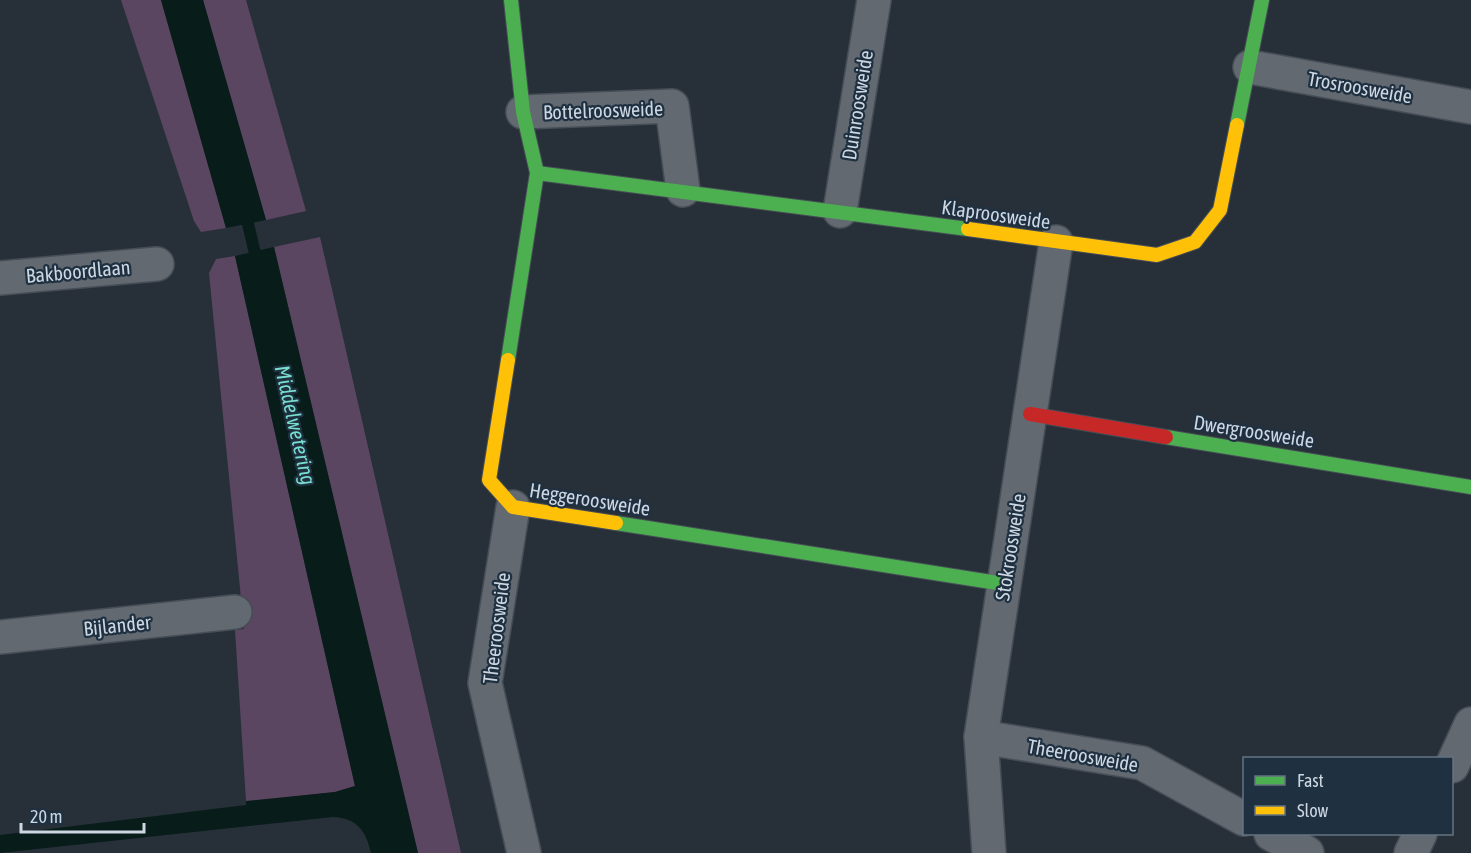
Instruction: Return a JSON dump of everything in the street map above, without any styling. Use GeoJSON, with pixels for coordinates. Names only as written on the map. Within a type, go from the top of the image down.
{"type":"FeatureCollection","features":[{"type":"Feature","properties":{"kind":"street","name":"Bottelroosweide"},"geometry":{"type":"LineString","coordinates":[[511,0],[523,112],[537,173]]}},
{"type":"Feature","properties":{"kind":"street","name":"Duinroosweide"},"geometry":{"type":"LineString","coordinates":[[840,211],[874,0]]}},
{"type":"Feature","properties":{"kind":"street","name":"Klaproosweide"},"geometry":{"type":"LineString","coordinates":[[537,173],[683,190],[1157,255],[1195,242],[1220,210],[1262,0]]}},
{"type":"Feature","properties":{"kind":"street","name":"Trosroosweide"},"geometry":{"type":"LineString","coordinates":[[1250,67],[1471,107]]}},
{"type":"Feature","properties":{"kind":"street","name":"Bottelroosweide"},"geometry":{"type":"LineString","coordinates":[[523,112],[672,106],[683,190]]}},
{"type":"Feature","properties":{"kind":"street","name":"Heggeroosweide"},"geometry":{"type":"LineString","coordinates":[[537,173],[489,480],[513,507],[1004,584]]}},
{"type":"Feature","properties":{"kind":"street","name":"Stokroosweide"},"geometry":{"type":"LineString","coordinates":[[989,853],[981,737],[1056,242]]}},
{"type":"Feature","properties":{"kind":"street","name":"Bakboordlaan"},"geometry":{"type":"LineString","coordinates":[[0,278],[157,264]]}},
{"type":"Feature","properties":{"kind":"street","name":"Dwergroosweide"},"geometry":{"type":"LineString","coordinates":[[1030,414],[1471,487]]}},
{"type":"Feature","properties":{"kind":"street","name":"Theeroosweide"},"geometry":{"type":"LineString","coordinates":[[513,507],[485,683],[524,853]]}},
{"type":"Feature","properties":{"kind":"street","name":"Bijlander"},"geometry":{"type":"LineString","coordinates":[[0,638],[235,612]]}},
{"type":"Feature","properties":{"kind":"street"},"geometry":{"type":"LineString","coordinates":[[1453,764],[1471,724]]}},
{"type":"Feature","properties":{"kind":"street","name":"Theeroosweide"},"geometry":{"type":"LineString","coordinates":[[981,737],[1142,763],[1243,818]]}},
{"type":"Feature","properties":{"kind":"street"},"geometry":{"type":"LineString","coordinates":[[1273,835],[1307,853]]}},
{"type":"Feature","properties":{"kind":"street"},"geometry":{"type":"LineString","coordinates":[[1411,853],[1420,835]]}},
{"type":"Feature","properties":{"kind":"shaded area"},"geometry":{"type":"Polygon","coordinates":[[[121,0],[161,0],[226,228],[201,232],[194,221],[121,0]]]}},
{"type":"Feature","properties":{"kind":"shaded area"},"geometry":{"type":"Polygon","coordinates":[[[203,0],[246,0],[306,211],[266,220],[203,0]]]}},
{"type":"Feature","properties":{"kind":"shaded area"},"geometry":{"type":"Polygon","coordinates":[[[320,237],[461,853],[418,853],[274,247],[320,237]]]}},
{"type":"Feature","properties":{"kind":"shaded area"},"geometry":{"type":"Polygon","coordinates":[[[235,256],[355,786],[335,792],[257,801],[246,801],[235,630],[244,629],[209,273],[216,259],[235,256]]]}},
{"type":"Feature","properties":{"kind":"water"},"geometry":{"type":"Polygon","coordinates":[[[161,0],[203,0],[266,220],[226,228],[161,0]]]}},
{"type":"Feature","properties":{"kind":"water"},"geometry":{"type":"Polygon","coordinates":[[[274,247],[418,853],[371,853],[359,827],[348,820],[333,817],[0,853],[0,835],[246,805],[246,801],[335,792],[355,786],[235,256],[274,247]]]}},
{"type":"Feature","properties":{"kind":"waterway","name":"Middelwetering"},"geometry":{"type":"LineString","coordinates":[[244,207],[258,266]]}},
{"type":"Feature","properties":{"kind":"traffic: fast"},"geometry":{"type":"LineString","coordinates":[[508,360],[537,173],[523,112],[511,0]]}},
{"type":"Feature","properties":{"kind":"traffic: fast"},"geometry":{"type":"LineString","coordinates":[[1237,125],[1262,0]]}},
{"type":"Feature","properties":{"kind":"traffic: fast"},"geometry":{"type":"LineString","coordinates":[[537,173],[968,229]]}},
{"type":"Feature","properties":{"kind":"traffic: fast"},"geometry":{"type":"LineString","coordinates":[[1166,437],[1471,487]]}},
{"type":"Feature","properties":{"kind":"traffic: fast"},"geometry":{"type":"LineString","coordinates":[[616,523],[1004,584]]}},
{"type":"Feature","properties":{"kind":"traffic: slow"},"geometry":{"type":"LineString","coordinates":[[968,229],[1157,255],[1195,242],[1220,210],[1237,125]]}},
{"type":"Feature","properties":{"kind":"traffic: slow"},"geometry":{"type":"LineString","coordinates":[[508,360],[489,480],[513,507],[616,523]]}},
{"type":"Feature","properties":{"kind":"traffic: jam"},"geometry":{"type":"LineString","coordinates":[[1030,414],[1166,437]]}}]}
